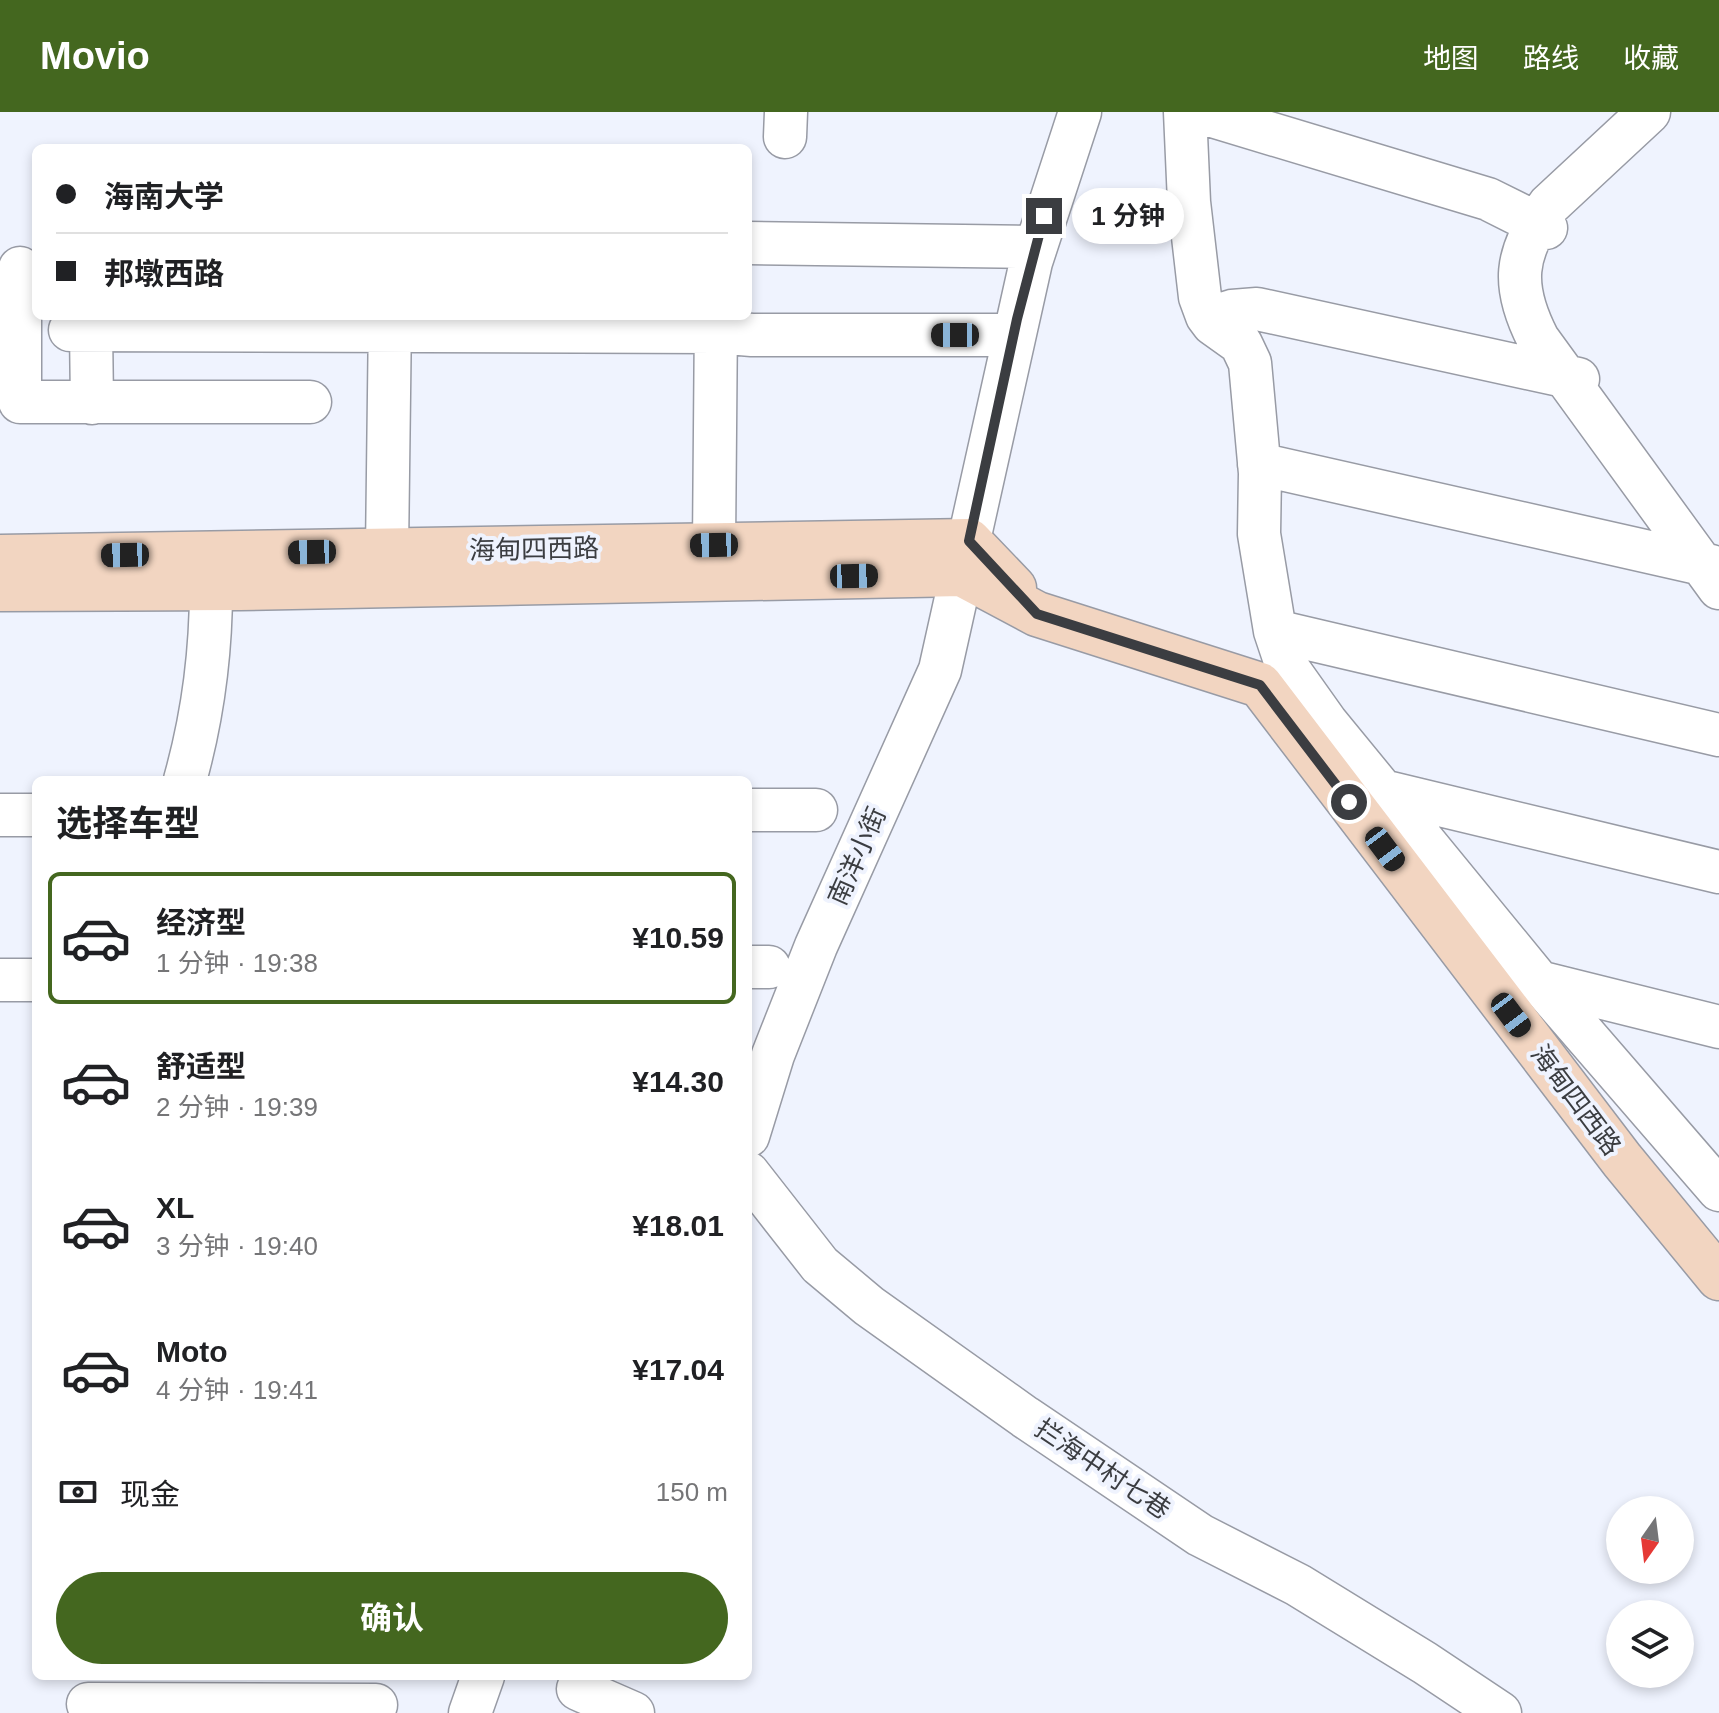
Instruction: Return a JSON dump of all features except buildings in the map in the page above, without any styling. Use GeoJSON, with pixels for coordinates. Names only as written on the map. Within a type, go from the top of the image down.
{"type":"FeatureCollection","features":[{"type":"Feature","properties":{"kind":"street","name":"南洋小街"},"geometry":{"type":"LineString","coordinates":[[752,1123],[773,1055],[816,946],[940,670],[1035,247],[1080,112]]}},
{"type":"Feature","properties":{"kind":"street"},"geometry":{"type":"LineString","coordinates":[[1185,112],[1189,202],[1200,297],[1209,318],[1241,344],[1247,353],[1259,464],[1259,534],[1275,631],[1287,667],[1303,693],[1539,982],[1719,1190]]}},
{"type":"Feature","properties":{"kind":"street"},"geometry":{"type":"LineString","coordinates":[[1199,112],[1488,199],[1541,225]]}},
{"type":"Feature","properties":{"kind":"street"},"geometry":{"type":"LineString","coordinates":[[1649,112],[1549,205],[1532,258],[1532,288],[1546,335],[1572,377],[1714,573]]}},
{"type":"Feature","properties":{"kind":"street"},"geometry":{"type":"LineString","coordinates":[[1541,225],[1557,214],[1667,112]]}},
{"type":"Feature","properties":{"kind":"street"},"geometry":{"type":"LineString","coordinates":[[752,243],[1035,247]]}},
{"type":"Feature","properties":{"kind":"street"},"geometry":{"type":"LineString","coordinates":[[20,268],[20,402],[310,402]]}},
{"type":"Feature","properties":{"kind":"street"},"geometry":{"type":"LineString","coordinates":[[1209,318],[1232,311],[1257,309],[1572,377]]}},
{"type":"Feature","properties":{"kind":"street"},"geometry":{"type":"LineString","coordinates":[[92,403],[80,330],[390,323],[716,324],[752,335],[1014,335]]}},
{"type":"Feature","properties":{"kind":"street"},"geometry":{"type":"LineString","coordinates":[[387,551],[390,323]]}},
{"type":"Feature","properties":{"kind":"street"},"geometry":{"type":"LineString","coordinates":[[714,545],[716,324]]}},
{"type":"Feature","properties":{"kind":"street"},"geometry":{"type":"LineString","coordinates":[[1259,464],[1714,573]]}},
{"type":"Feature","properties":{"kind":"street","name":"海甸四西路"},"geometry":{"type":"LineString","coordinates":[[0,557],[714,545],[966,558],[1037,614],[1260,685],[1622,1160],[1719,1278]]}},
{"type":"Feature","properties":{"kind":"street","name":"海甸四西路"},"geometry":{"type":"LineString","coordinates":[[0,589],[211,588],[966,558]]}},
{"type":"Feature","properties":{"kind":"street"},"geometry":{"type":"LineString","coordinates":[[186,776],[199,729],[209,668],[211,588]]}},
{"type":"Feature","properties":{"kind":"street"},"geometry":{"type":"LineString","coordinates":[[1275,631],[1719,735]]}},
{"type":"Feature","properties":{"kind":"street"},"geometry":{"type":"LineString","coordinates":[[1382,791],[1719,872]]}},
{"type":"Feature","properties":{"kind":"street"},"geometry":{"type":"LineString","coordinates":[[752,810],[816,810]]}},
{"type":"Feature","properties":{"kind":"street"},"geometry":{"type":"LineString","coordinates":[[0,815],[32,815]]}},
{"type":"Feature","properties":{"kind":"street"},"geometry":{"type":"LineString","coordinates":[[0,980],[32,980]]}},
{"type":"Feature","properties":{"kind":"street"},"geometry":{"type":"LineString","coordinates":[[1539,982],[1719,1027]]}},
{"type":"Feature","properties":{"kind":"street","name":"拦海中村七巷"},"geometry":{"type":"LineString","coordinates":[[752,1178],[820,1265],[869,1306],[1025,1417],[1200,1535],[1298,1585],[1500,1713]]}},
{"type":"Feature","properties":{"kind":"street"},"geometry":{"type":"LineString","coordinates":[[470,1713],[482,1680]]}},
{"type":"Feature","properties":{"kind":"street"},"geometry":{"type":"LineString","coordinates":[[577,1693],[633,1713]]}},
{"type":"Feature","properties":{"kind":"street"},"geometry":{"type":"LineString","coordinates":[[88,1698],[378,1698]]}},
{"type":"Feature","properties":{"kind":"route"},"geometry":{"type":"LineString","coordinates":[[1044,216],[1017,319],[969,541],[1037,614],[1260,685],[1349,802]]}}]}
